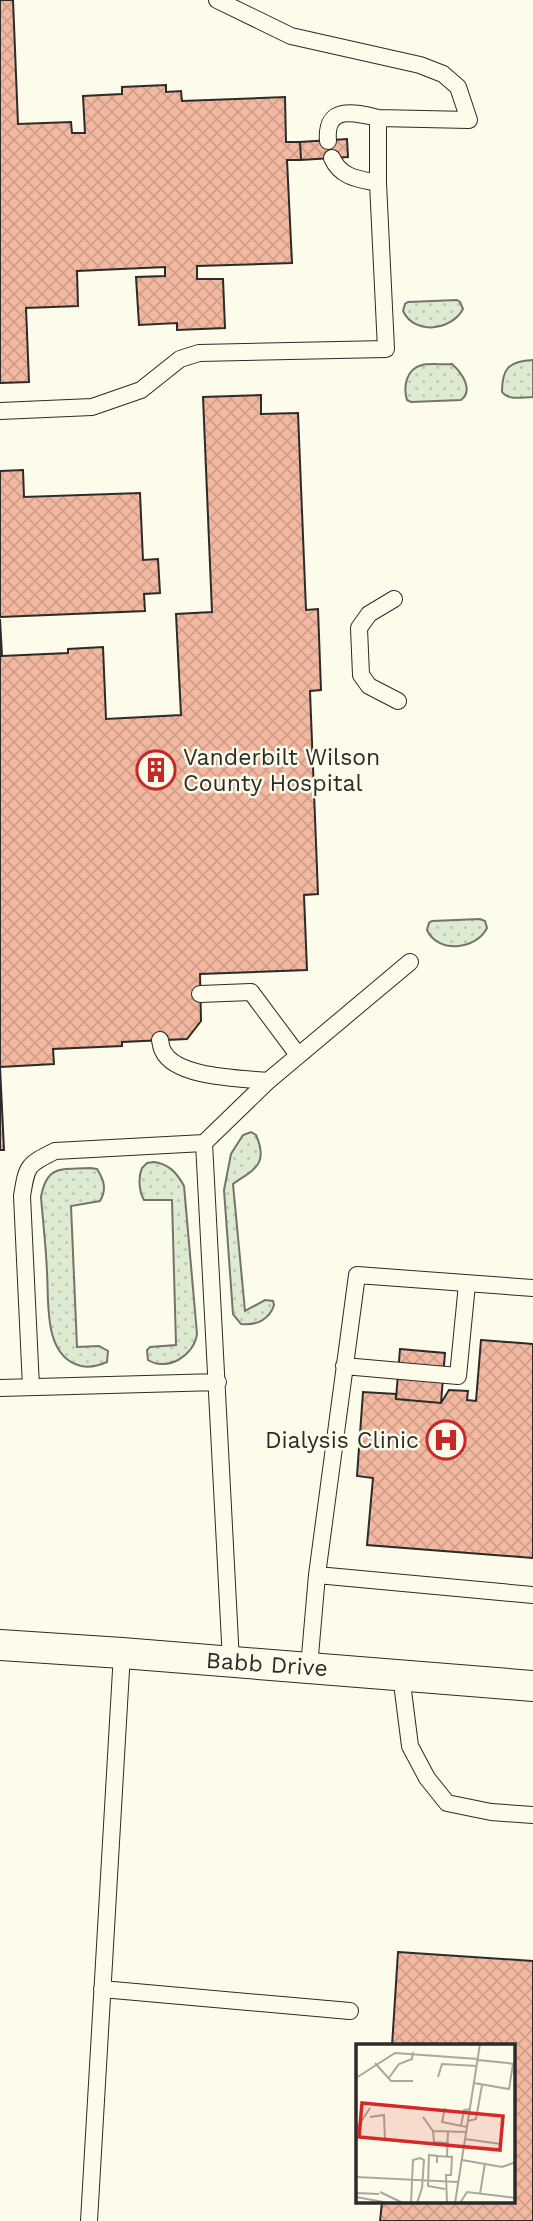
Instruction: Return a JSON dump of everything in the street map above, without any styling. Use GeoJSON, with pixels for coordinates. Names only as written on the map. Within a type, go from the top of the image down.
{"type":"FeatureCollection","features":[{"type":"Feature","properties":{"kind":"street","name":"Babb Drive"},"geometry":{"type":"LineString","coordinates":[[0,1645],[533,1686]]}},
{"type":"Feature","properties":{"kind":"lane"},"geometry":{"type":"LineString","coordinates":[[217,0],[291,36],[420,65],[443,74],[458,87],[470,120],[378,118],[358,113],[341,113],[331,121],[327,130],[328,141]]}},
{"type":"Feature","properties":{"kind":"lane"},"geometry":{"type":"LineString","coordinates":[[0,411],[92,407],[118,400],[141,390],[180,359],[199,353],[386,349],[378,183],[378,118]]}},
{"type":"Feature","properties":{"kind":"lane"},"geometry":{"type":"LineString","coordinates":[[332,158],[336,168],[348,176],[378,183]]}},
{"type":"Feature","properties":{"kind":"lane"},"geometry":{"type":"LineString","coordinates":[[394,599],[369,614],[359,628],[361,675],[369,686],[398,701]]}},
{"type":"Feature","properties":{"kind":"lane"},"geometry":{"type":"LineString","coordinates":[[31,1387],[22,1196],[26,1171],[34,1161],[55,1151],[204,1143],[268,1081],[410,962]]}},
{"type":"Feature","properties":{"kind":"lane"},"geometry":{"type":"LineString","coordinates":[[200,994],[251,992],[298,1055]]}},
{"type":"Feature","properties":{"kind":"lane"},"geometry":{"type":"LineString","coordinates":[[160,1040],[163,1052],[176,1064],[192,1071],[268,1081]]}},
{"type":"Feature","properties":{"kind":"lane"},"geometry":{"type":"LineString","coordinates":[[204,1143],[231,1661]]}},
{"type":"Feature","properties":{"kind":"lane"},"geometry":{"type":"LineString","coordinates":[[309,1667],[317,1575],[357,1275],[533,1288]]}},
{"type":"Feature","properties":{"kind":"lane"},"geometry":{"type":"LineString","coordinates":[[345,1366],[458,1376],[467,1284]]}},
{"type":"Feature","properties":{"kind":"lane"},"geometry":{"type":"LineString","coordinates":[[0,1388],[218,1382]]}},
{"type":"Feature","properties":{"kind":"lane"},"geometry":{"type":"LineString","coordinates":[[317,1575],[533,1595]]}},
{"type":"Feature","properties":{"kind":"lane"},"geometry":{"type":"LineString","coordinates":[[89,2221],[122,1653]]}},
{"type":"Feature","properties":{"kind":"lane"},"geometry":{"type":"LineString","coordinates":[[401,1675],[410,1746],[427,1778],[447,1803],[491,1812],[533,1815]]}},
{"type":"Feature","properties":{"kind":"lane"},"geometry":{"type":"LineString","coordinates":[[102,1989],[350,2011]]}},
{"type":"Feature","properties":{"kind":"green space"},"geometry":{"type":"Polygon","coordinates":[[[457,300],[463,309],[458,316],[451,322],[433,327],[416,324],[403,311],[408,302],[457,300]]]}},
{"type":"Feature","properties":{"kind":"green space"},"geometry":{"type":"Polygon","coordinates":[[[533,360],[533,397],[516,398],[505,395],[502,392],[502,384],[508,367],[518,362],[533,360]]]}},
{"type":"Feature","properties":{"kind":"green space"},"geometry":{"type":"Polygon","coordinates":[[[425,364],[452,364],[463,377],[467,387],[461,400],[407,400],[406,384],[412,370],[425,364]]]}},
{"type":"Feature","properties":{"kind":"green space"},"geometry":{"type":"Polygon","coordinates":[[[432,921],[485,921],[487,928],[475,941],[466,945],[448,946],[439,943],[427,930],[432,921]]]}},
{"type":"Feature","properties":{"kind":"green space"},"geometry":{"type":"Polygon","coordinates":[[[251,1132],[256,1135],[260,1145],[260,1160],[253,1170],[233,1184],[245,1311],[265,1300],[273,1301],[274,1305],[266,1318],[257,1323],[241,1324],[233,1314],[224,1190],[231,1154],[243,1135],[251,1132]]]}},
{"type":"Feature","properties":{"kind":"green space"},"geometry":{"type":"Polygon","coordinates":[[[154,1162],[172,1170],[184,1186],[197,1334],[191,1349],[185,1355],[171,1363],[163,1364],[148,1360],[147,1350],[150,1347],[176,1345],[172,1200],[144,1200],[142,1197],[142,1168],[147,1163],[154,1162]]]}},
{"type":"Feature","properties":{"kind":"green space"},"geometry":{"type":"Polygon","coordinates":[[[63,1169],[97,1169],[103,1181],[104,1189],[100,1201],[71,1206],[77,1347],[99,1346],[108,1351],[107,1362],[88,1367],[69,1361],[60,1352],[50,1327],[41,1197],[51,1174],[63,1169]]]}},
{"type":"Feature","properties":{"kind":"building"},"geometry":{"type":"Polygon","coordinates":[[[0,0],[13,0],[18,124],[71,122],[72,133],[85,133],[83,96],[122,94],[122,87],[166,85],[166,92],[181,91],[182,101],[285,97],[286,142],[300,142],[301,160],[287,160],[292,263],[197,266],[197,279],[223,279],[225,328],[177,330],[177,323],[139,325],[136,277],[165,276],[165,267],[77,271],[78,306],[26,308],[29,382],[0,383],[0,0]]]}},
{"type":"Feature","properties":{"kind":"building"},"geometry":{"type":"Polygon","coordinates":[[[347,139],[348,157],[301,160],[300,142],[347,139]]]}},
{"type":"Feature","properties":{"kind":"building","name":"Vanderbilt Wilson County Hospital"},"geometry":{"type":"Polygon","coordinates":[[[261,395],[261,414],[298,413],[306,610],[318,609],[321,690],[310,691],[318,894],[304,895],[307,970],[200,974],[201,1021],[187,1039],[122,1042],[122,1046],[53,1049],[54,1064],[0,1067],[0,619],[2,656],[68,653],[68,649],[103,647],[106,719],[181,715],[176,614],[212,612],[203,397],[261,395]]]}},
{"type":"Feature","properties":{"kind":"building"},"geometry":{"type":"Polygon","coordinates":[[[23,470],[24,497],[140,493],[143,560],[158,559],[160,593],[144,594],[145,611],[0,617],[0,471],[23,470]]]}},
{"type":"Feature","properties":{"kind":"building"},"geometry":{"type":"Polygon","coordinates":[[[0,1067],[4,1150],[0,1150],[0,1067]]]}},
{"type":"Feature","properties":{"kind":"building","name":"Dialysis Clinic"},"geometry":{"type":"Polygon","coordinates":[[[481,1340],[533,1344],[533,1558],[367,1545],[373,1478],[357,1476],[363,1392],[396,1394],[396,1399],[441,1403],[449,1390],[468,1391],[467,1400],[476,1401],[481,1340]]]}},
{"type":"Feature","properties":{"kind":"building"},"geometry":{"type":"Polygon","coordinates":[[[400,1349],[445,1353],[441,1403],[396,1399],[400,1349]]]}},
{"type":"Feature","properties":{"kind":"building"},"geometry":{"type":"Polygon","coordinates":[[[398,1952],[533,1961],[533,2221],[380,2221],[382,2204],[516,2204],[516,2044],[392,2044],[398,1952]]]}},
{"type":"Feature","properties":{"kind":"place","name":"Vanderbilt Wilson County Hospital"},"geometry":{"type":"Point","coordinates":[156,770]}},
{"type":"Feature","properties":{"kind":"place","name":"Dialysis Clinic"},"geometry":{"type":"Point","coordinates":[446,1440]}}]}
